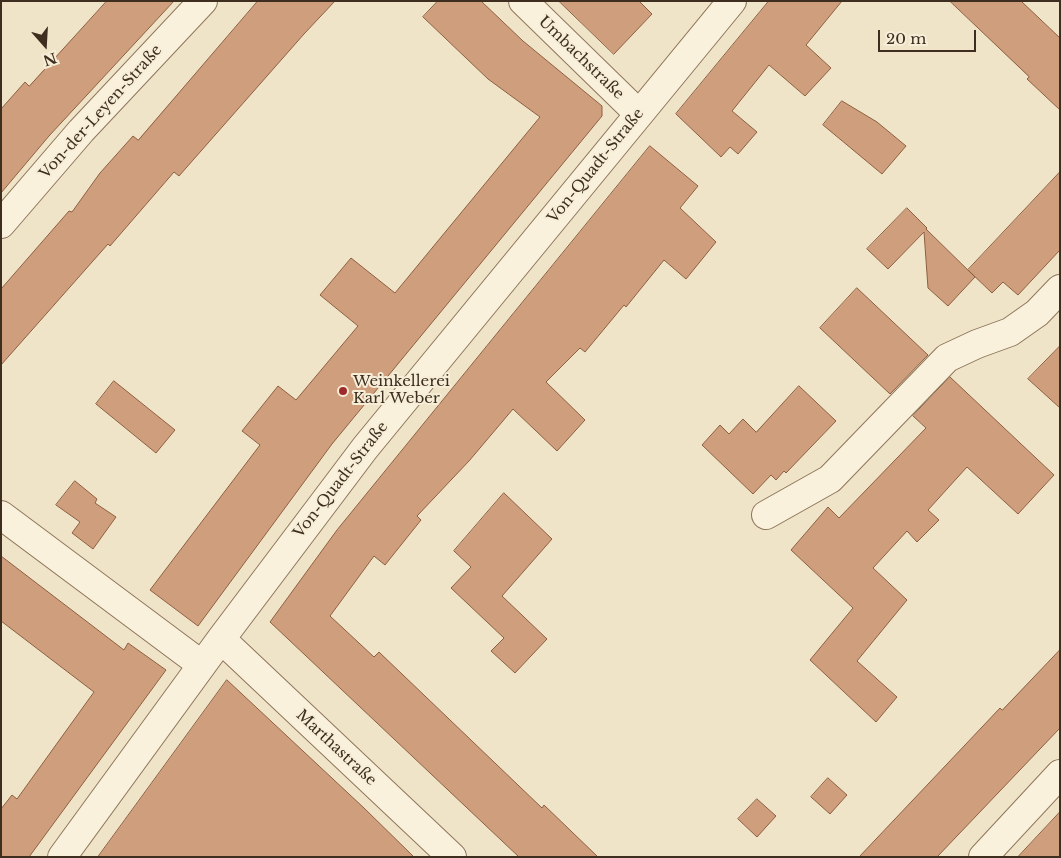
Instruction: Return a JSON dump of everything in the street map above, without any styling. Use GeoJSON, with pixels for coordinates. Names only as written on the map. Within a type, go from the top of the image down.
{"type":"FeatureCollection","features":[{"type":"Feature","properties":{"kind":"street","name":"Von-der-Leyen-Straße"},"geometry":{"type":"LineString","coordinates":[[1,224],[81,131],[203,1]]}},
{"type":"Feature","properties":{"kind":"street","name":"Umbachstraße"},"geometry":{"type":"LineString","coordinates":[[523,1],[639,114]]}},
{"type":"Feature","properties":{"kind":"street","name":"Von-Quadt-Straße"},"geometry":{"type":"LineString","coordinates":[[62,857],[221,639],[375,435],[732,1]]}},
{"type":"Feature","properties":{"kind":"street"},"geometry":{"type":"LineString","coordinates":[[766,515],[830,479],[947,358],[1010,332],[1037,313],[1060,289]]}},
{"type":"Feature","properties":{"kind":"street"},"geometry":{"type":"LineString","coordinates":[[1,515],[202,665]]}},
{"type":"Feature","properties":{"kind":"street","name":"Marthastraße"},"geometry":{"type":"LineString","coordinates":[[221,639],[452,857]]}},
{"type":"Feature","properties":{"kind":"street"},"geometry":{"type":"LineString","coordinates":[[983,857],[1060,774]]}},
{"type":"Feature","properties":{"kind":"building"},"geometry":{"type":"Polygon","coordinates":[[[107,1],[174,1],[49,136],[1,193],[1,109],[25,82],[29,86],[107,1]]]}},
{"type":"Feature","properties":{"kind":"building"},"geometry":{"type":"Polygon","coordinates":[[[258,1],[335,1],[179,176],[174,172],[110,246],[108,244],[1,365],[1,289],[69,211],[72,212],[100,173],[133,136],[138,140],[258,1]]]}},
{"type":"Feature","properties":{"kind":"building"},"geometry":{"type":"Polygon","coordinates":[[[438,1],[481,1],[523,41],[602,106],[602,116],[332,444],[198,626],[150,590],[260,445],[242,431],[278,386],[296,400],[358,326],[320,295],[351,258],[395,293],[540,117],[488,79],[423,17],[438,1]]]}},
{"type":"Feature","properties":{"kind":"building"},"geometry":{"type":"Polygon","coordinates":[[[559,1],[639,1],[652,14],[614,54],[559,1]]]}},
{"type":"Feature","properties":{"kind":"building"},"geometry":{"type":"Polygon","coordinates":[[[769,1],[842,1],[806,45],[831,68],[805,96],[769,65],[732,111],[757,132],[738,154],[730,147],[721,157],[676,114],[769,1]]]}},
{"type":"Feature","properties":{"kind":"building"},"geometry":{"type":"Polygon","coordinates":[[[950,1],[1021,1],[1060,38],[1060,110],[1027,79],[1029,77],[950,1]]]}},
{"type":"Feature","properties":{"kind":"building"},"geometry":{"type":"Polygon","coordinates":[[[842,101],[877,122],[906,146],[882,174],[823,125],[842,101]]]}},
{"type":"Feature","properties":{"kind":"building"},"geometry":{"type":"Polygon","coordinates":[[[650,146],[698,186],[680,208],[716,242],[686,279],[664,260],[626,307],[624,305],[585,352],[580,348],[546,382],[585,420],[557,451],[513,409],[469,461],[417,516],[421,520],[385,565],[374,556],[330,616],[374,657],[379,652],[542,808],[544,805],[598,857],[519,857],[270,622],[337,530],[650,146]]]}},
{"type":"Feature","properties":{"kind":"building"},"geometry":{"type":"Polygon","coordinates":[[[1060,172],[1060,250],[1018,295],[1003,282],[992,293],[968,270],[1060,172]]]}},
{"type":"Feature","properties":{"kind":"building"},"geometry":{"type":"Polygon","coordinates":[[[907,208],[975,277],[948,306],[928,288],[924,232],[888,269],[867,249],[907,208]]]}},
{"type":"Feature","properties":{"kind":"building"},"geometry":{"type":"Polygon","coordinates":[[[857,288],[928,355],[890,394],[820,328],[857,288]]]}},
{"type":"Feature","properties":{"kind":"building"},"geometry":{"type":"Polygon","coordinates":[[[1060,346],[1060,408],[1028,379],[1060,346]]]}},
{"type":"Feature","properties":{"kind":"building"},"geometry":{"type":"Polygon","coordinates":[[[950,377],[1054,475],[1018,514],[967,467],[928,510],[939,520],[917,542],[907,531],[873,568],[907,600],[857,661],[897,697],[876,722],[810,660],[853,608],[791,550],[828,507],[839,518],[926,428],[913,416],[950,377]]]}},
{"type":"Feature","properties":{"kind":"building"},"geometry":{"type":"Polygon","coordinates":[[[114,381],[175,430],[156,453],[96,404],[114,381]]]}},
{"type":"Feature","properties":{"kind":"building"},"geometry":{"type":"Polygon","coordinates":[[[799,386],[836,421],[786,473],[784,471],[776,480],[771,475],[753,494],[702,445],[720,425],[729,434],[743,419],[756,432],[799,386]]]}},
{"type":"Feature","properties":{"kind":"building"},"geometry":{"type":"Polygon","coordinates":[[[75,481],[97,499],[95,503],[116,517],[93,549],[72,533],[80,522],[56,505],[75,481]]]}},
{"type":"Feature","properties":{"kind":"building"},"geometry":{"type":"Polygon","coordinates":[[[504,493],[552,539],[502,596],[547,639],[515,673],[491,651],[504,638],[451,588],[471,567],[454,551],[504,493]]]}},
{"type":"Feature","properties":{"kind":"building"},"geometry":{"type":"Polygon","coordinates":[[[1,556],[124,650],[128,643],[166,670],[29,857],[1,857],[1,809],[12,795],[17,799],[94,692],[1,621],[1,556]]]}},
{"type":"Feature","properties":{"kind":"building"},"geometry":{"type":"Polygon","coordinates":[[[1060,650],[1060,728],[937,857],[859,857],[1000,708],[1002,710],[1060,650]]]}},
{"type":"Feature","properties":{"kind":"building"},"geometry":{"type":"Polygon","coordinates":[[[227,680],[364,808],[414,857],[98,857],[227,680]]]}},
{"type":"Feature","properties":{"kind":"building"},"geometry":{"type":"Polygon","coordinates":[[[828,778],[847,795],[830,814],[811,797],[828,778]]]}},
{"type":"Feature","properties":{"kind":"building"},"geometry":{"type":"Polygon","coordinates":[[[757,799],[776,816],[757,837],[738,819],[757,799]]]}},
{"type":"Feature","properties":{"kind":"building"},"geometry":{"type":"Polygon","coordinates":[[[1060,812],[1060,857],[1018,857],[1060,812]]]}},
{"type":"Feature","properties":{"kind":"place","name":"Weinkellerei Karl Weber"},"geometry":{"type":"Point","coordinates":[343,391]}}]}
